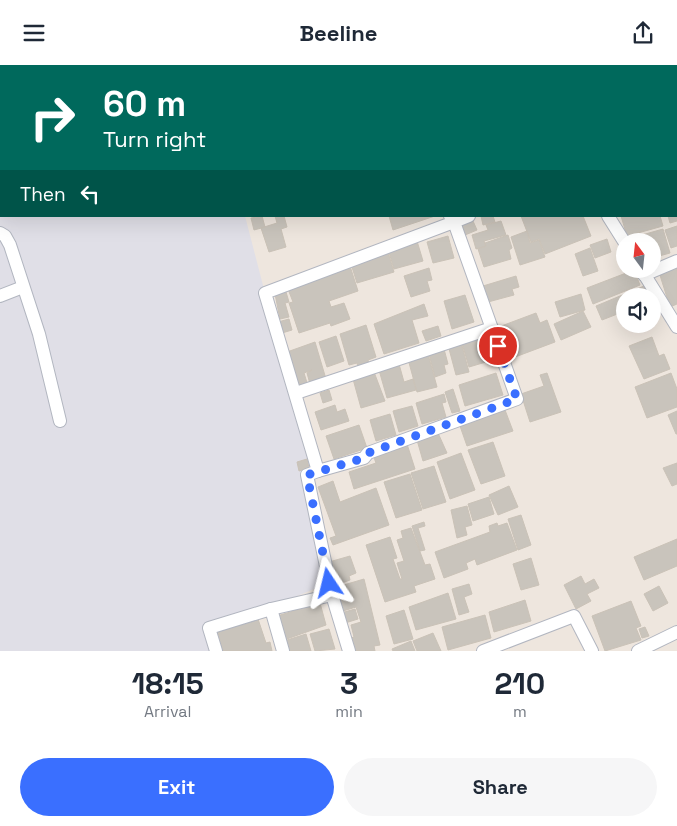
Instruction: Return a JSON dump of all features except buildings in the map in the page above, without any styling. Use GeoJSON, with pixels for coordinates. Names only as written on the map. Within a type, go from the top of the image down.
{"type":"FeatureCollection","features":[{"type":"Feature","properties":{"kind":"street"},"geometry":{"type":"LineString","coordinates":[[609,217],[619,233]]}},
{"type":"Feature","properties":{"kind":"street"},"geometry":{"type":"LineString","coordinates":[[318,471],[265,293],[452,219],[517,399],[368,453],[364,458],[307,475],[332,595],[349,651]]}},
{"type":"Feature","properties":{"kind":"street"},"geometry":{"type":"LineString","coordinates":[[0,233],[6,236],[10,245],[39,334],[60,421]]}},
{"type":"Feature","properties":{"kind":"street"},"geometry":{"type":"LineString","coordinates":[[661,266],[677,261]]}},
{"type":"Feature","properties":{"kind":"street"},"geometry":{"type":"LineString","coordinates":[[647,278],[677,327]]}},
{"type":"Feature","properties":{"kind":"street"},"geometry":{"type":"LineString","coordinates":[[0,296],[23,287]]}},
{"type":"Feature","properties":{"kind":"street"},"geometry":{"type":"LineString","coordinates":[[296,393],[492,328]]}},
{"type":"Feature","properties":{"kind":"street"},"geometry":{"type":"LineString","coordinates":[[216,651],[209,627],[271,609],[332,595]]}},
{"type":"Feature","properties":{"kind":"street"},"geometry":{"type":"LineString","coordinates":[[271,609],[283,651]]}},
{"type":"Feature","properties":{"kind":"street"},"geometry":{"type":"LineString","coordinates":[[483,651],[574,616],[592,651]]}},
{"type":"Feature","properties":{"kind":"street"},"geometry":{"type":"LineString","coordinates":[[638,651],[677,632]]}},
{"type":"Feature","properties":{"kind":"shaded area"},"geometry":{"type":"Polygon","coordinates":[[[0,217],[245,217],[265,293],[318,471],[307,475],[329,583],[270,607],[205,625],[213,651],[0,651],[0,217]]]}},
{"type":"Feature","properties":{"kind":"route"},"geometry":{"type":"LineString","coordinates":[[329,583],[307,475],[364,458],[368,453],[417,434],[517,399],[498,346]]}}]}
